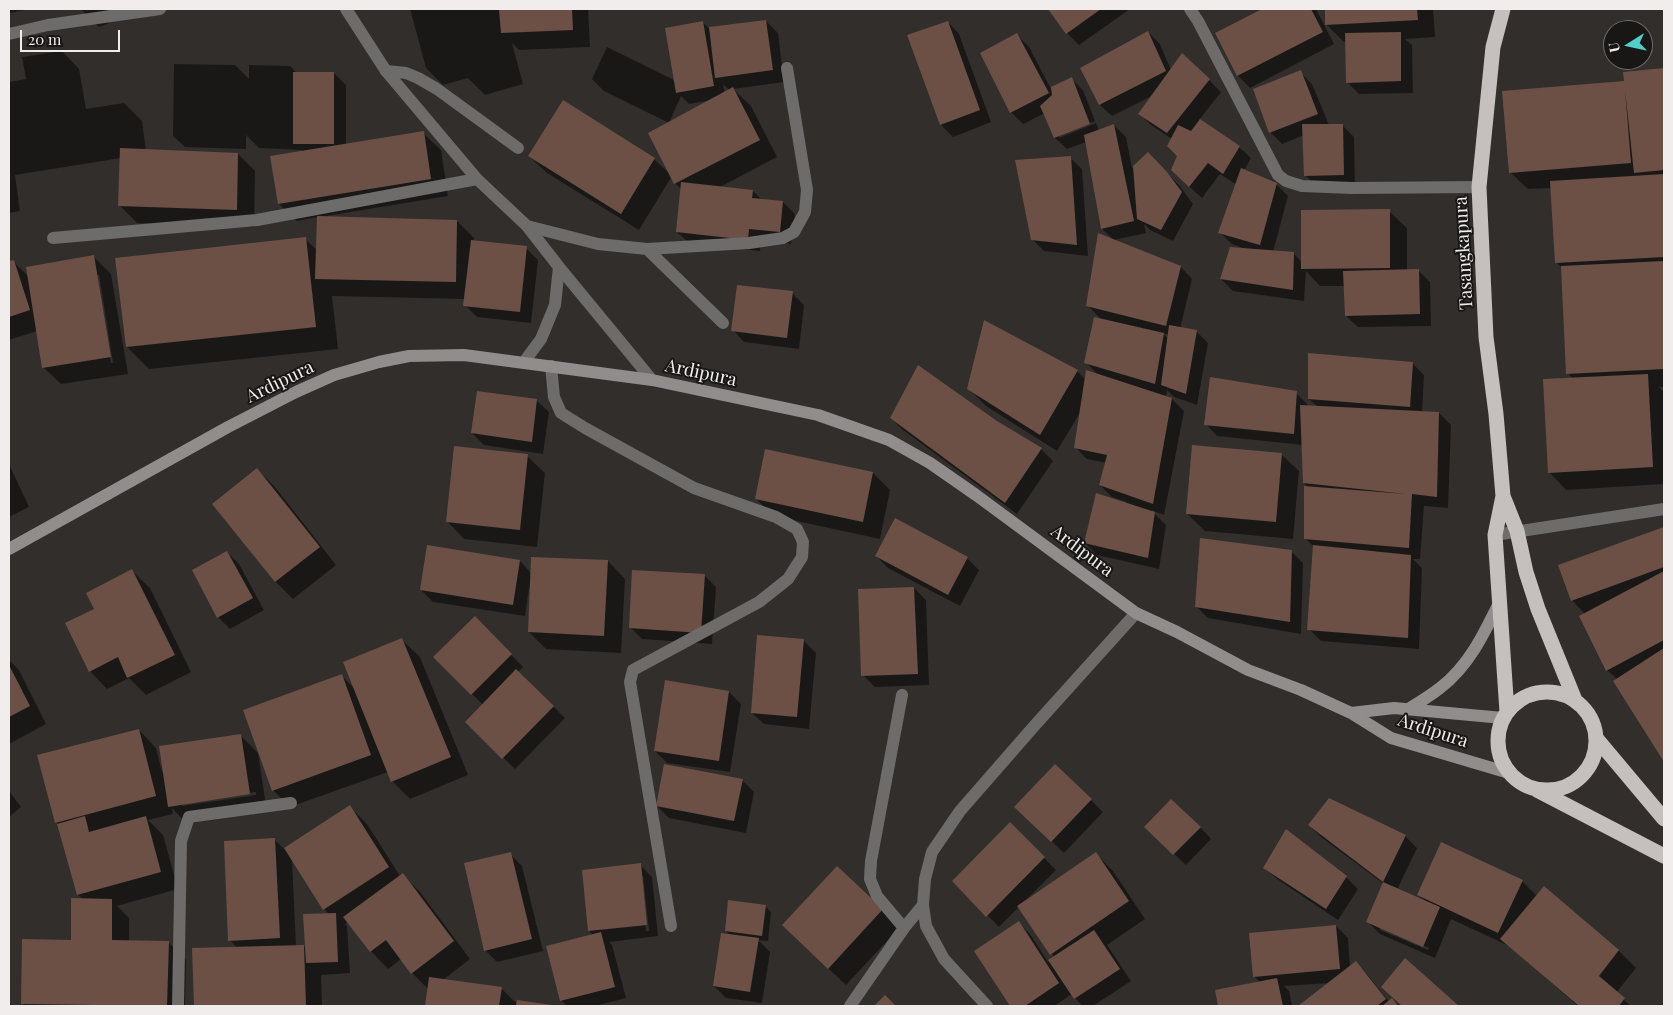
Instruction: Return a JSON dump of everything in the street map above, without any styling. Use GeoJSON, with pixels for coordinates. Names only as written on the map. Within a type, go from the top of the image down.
{"type":"FeatureCollection","features":[{"type":"Feature","properties":{"kind":"highway","name":"Tasangkapura"},"geometry":{"type":"LineString","coordinates":[[1502,9],[1493,47],[1479,187],[1486,336],[1496,414],[1503,496],[1495,535],[1505,715]]}},
{"type":"Feature","properties":{"kind":"highway","name":"Tasangkapura"},"geometry":{"type":"LineString","coordinates":[[1503,496],[1517,531],[1526,572],[1538,609],[1575,700]]}},
{"type":"Feature","properties":{"kind":"highway"},"geometry":{"type":"LineString","coordinates":[[1533,788],[1549,790],[1564,787],[1577,779],[1588,767],[1594,753],[1596,738],[1592,723],[1585,710],[1575,700],[1561,694],[1546,691],[1531,694],[1518,701],[1505,715],[1498,731],[1498,746],[1502,760],[1509,773],[1520,782],[1664,856]]}},
{"type":"Feature","properties":{"kind":"highway"},"geometry":{"type":"LineString","coordinates":[[1596,738],[1664,819]]}},
{"type":"Feature","properties":{"kind":"street"},"geometry":{"type":"LineString","coordinates":[[9,34],[48,25],[160,9]]}},
{"type":"Feature","properties":{"kind":"street"},"geometry":{"type":"LineString","coordinates":[[346,9],[386,71],[477,179],[527,226],[652,380]]}},
{"type":"Feature","properties":{"kind":"street"},"geometry":{"type":"LineString","coordinates":[[1190,9],[1278,175],[1286,181],[1302,186],[1352,188],[1479,187]]}},
{"type":"Feature","properties":{"kind":"street"},"geometry":{"type":"LineString","coordinates":[[527,226],[598,244],[648,249],[749,243],[783,238],[794,232],[804,212],[808,190],[787,68]]}},
{"type":"Feature","properties":{"kind":"street"},"geometry":{"type":"LineString","coordinates":[[386,71],[406,73],[418,78],[518,148]]}},
{"type":"Feature","properties":{"kind":"street"},"geometry":{"type":"LineString","coordinates":[[53,238],[257,220],[477,179]]}},
{"type":"Feature","properties":{"kind":"street"},"geometry":{"type":"LineString","coordinates":[[648,249],[723,323]]}},
{"type":"Feature","properties":{"kind":"street"},"geometry":{"type":"LineString","coordinates":[[524,362],[541,339],[555,304],[559,267]]}},
{"type":"Feature","properties":{"kind":"street","name":"Ardipura"},"geometry":{"type":"LineString","coordinates":[[9,549],[228,427],[296,392],[334,375],[378,362],[409,356],[464,355],[652,380],[818,415],[889,440],[930,463],[976,495],[1136,613],[1177,632],[1248,670],[1300,690],[1351,713],[1391,738],[1509,773]]}},
{"type":"Feature","properties":{"kind":"street"},"geometry":{"type":"LineString","coordinates":[[551,366],[554,397],[561,413],[694,488],[776,517],[797,529],[804,542],[802,557],[788,579],[759,602],[633,670],[630,682],[671,926]]}},
{"type":"Feature","properties":{"kind":"street"},"geometry":{"type":"LineString","coordinates":[[1495,535],[1664,509]]}},
{"type":"Feature","properties":{"kind":"street"},"geometry":{"type":"LineString","coordinates":[[1407,710],[1441,688],[1464,665],[1489,624],[1500,601]]}},
{"type":"Feature","properties":{"kind":"street"},"geometry":{"type":"LineString","coordinates":[[987,1006],[944,959],[926,926],[923,905],[925,879],[932,852],[960,811],[1136,613]]}},
{"type":"Feature","properties":{"kind":"street"},"geometry":{"type":"LineString","coordinates":[[902,695],[871,861],[870,879],[877,896],[904,928]]}},
{"type":"Feature","properties":{"kind":"street","name":"Ardipura"},"geometry":{"type":"LineString","coordinates":[[1351,713],[1394,708],[1505,715]]}},
{"type":"Feature","properties":{"kind":"street"},"geometry":{"type":"LineString","coordinates":[[178,1006],[180,841],[189,817],[290,803]]}},
{"type":"Feature","properties":{"kind":"street"},"geometry":{"type":"LineString","coordinates":[[850,1006],[904,928],[923,905]]}},
{"type":"Feature","properties":{"kind":"building"},"geometry":{"type":"Polygon","coordinates":[[[499,9],[572,9],[573,30],[501,33],[499,9]]]}},
{"type":"Feature","properties":{"kind":"building"},"geometry":{"type":"Polygon","coordinates":[[[1048,9],[1101,9],[1066,34],[1048,9]]]}},
{"type":"Feature","properties":{"kind":"building"},"geometry":{"type":"Polygon","coordinates":[[[1262,9],[1311,9],[1323,32],[1237,76],[1215,33],[1262,9]]]}},
{"type":"Feature","properties":{"kind":"building"},"geometry":{"type":"Polygon","coordinates":[[[1325,9],[1417,9],[1418,20],[1325,25],[1325,9]]]}},
{"type":"Feature","properties":{"kind":"building"},"geometry":{"type":"Polygon","coordinates":[[[766,20],[773,70],[715,78],[709,27],[766,20]]]}},
{"type":"Feature","properties":{"kind":"building"},"geometry":{"type":"Polygon","coordinates":[[[703,21],[714,86],[676,93],[665,28],[703,21]]]}},
{"type":"Feature","properties":{"kind":"building"},"geometry":{"type":"Polygon","coordinates":[[[948,21],[980,110],[940,125],[907,35],[948,21]]]}},
{"type":"Feature","properties":{"kind":"building"},"geometry":{"type":"Polygon","coordinates":[[[1148,31],[1166,71],[1099,105],[1080,68],[1148,31]]]}},
{"type":"Feature","properties":{"kind":"building"},"geometry":{"type":"Polygon","coordinates":[[[1401,32],[1401,81],[1346,83],[1345,33],[1401,32]]]}},
{"type":"Feature","properties":{"kind":"building"},"geometry":{"type":"Polygon","coordinates":[[[1017,33],[1049,93],[1010,113],[980,53],[1017,33]]]}},
{"type":"Feature","properties":{"kind":"building"},"geometry":{"type":"Polygon","coordinates":[[[1182,53],[1210,79],[1167,133],[1138,114],[1182,53]]]}},
{"type":"Feature","properties":{"kind":"building"},"geometry":{"type":"Polygon","coordinates":[[[1664,68],[1664,170],[1634,173],[1625,90],[1631,163],[1509,173],[1502,91],[1624,81],[1623,72],[1664,68]]]}},
{"type":"Feature","properties":{"kind":"building"},"geometry":{"type":"Polygon","coordinates":[[[1301,70],[1318,114],[1269,133],[1253,89],[1301,70]]]}},
{"type":"Feature","properties":{"kind":"building"},"geometry":{"type":"Polygon","coordinates":[[[293,72],[334,72],[334,144],[293,144],[293,72]]]}},
{"type":"Feature","properties":{"kind":"building"},"geometry":{"type":"Polygon","coordinates":[[[1072,77],[1090,124],[1054,138],[1040,106],[1052,95],[1051,87],[1072,77]]]}},
{"type":"Feature","properties":{"kind":"building"},"geometry":{"type":"Polygon","coordinates":[[[733,87],[760,140],[674,184],[648,133],[733,87]]]}},
{"type":"Feature","properties":{"kind":"building"},"geometry":{"type":"Polygon","coordinates":[[[563,100],[655,158],[621,214],[528,156],[563,100]]]}},
{"type":"Feature","properties":{"kind":"building"},"geometry":{"type":"Polygon","coordinates":[[[1200,119],[1240,146],[1223,174],[1208,163],[1189,187],[1171,170],[1177,156],[1167,146],[1178,125],[1191,131],[1200,119]]]}},
{"type":"Feature","properties":{"kind":"building"},"geometry":{"type":"Polygon","coordinates":[[[1114,124],[1134,221],[1101,229],[1084,135],[1114,124]]]}},
{"type":"Feature","properties":{"kind":"building"},"geometry":{"type":"Polygon","coordinates":[[[1302,124],[1343,124],[1344,175],[1304,176],[1302,124]]]}},
{"type":"Feature","properties":{"kind":"building"},"geometry":{"type":"Polygon","coordinates":[[[424,131],[431,179],[278,204],[270,156],[424,131]]]}},
{"type":"Feature","properties":{"kind":"building"},"geometry":{"type":"Polygon","coordinates":[[[120,148],[238,153],[237,210],[118,206],[120,148]]]}},
{"type":"Feature","properties":{"kind":"building"},"geometry":{"type":"Polygon","coordinates":[[[1148,152],[1167,172],[1182,192],[1161,230],[1137,219],[1133,166],[1148,152]]]}},
{"type":"Feature","properties":{"kind":"building"},"geometry":{"type":"Polygon","coordinates":[[[1071,156],[1077,245],[1031,240],[1015,160],[1071,156]]]}},
{"type":"Feature","properties":{"kind":"building"},"geometry":{"type":"Polygon","coordinates":[[[1241,168],[1277,183],[1260,245],[1218,233],[1241,168]]]}},
{"type":"Feature","properties":{"kind":"building"},"geometry":{"type":"Polygon","coordinates":[[[1664,174],[1664,257],[1555,263],[1550,181],[1664,174]]]}},
{"type":"Feature","properties":{"kind":"building"},"geometry":{"type":"Polygon","coordinates":[[[681,182],[753,190],[752,198],[783,201],[780,232],[749,229],[748,240],[676,232],[681,182]]]}},
{"type":"Feature","properties":{"kind":"building"},"geometry":{"type":"Polygon","coordinates":[[[1390,209],[1390,268],[1301,269],[1301,210],[1390,209]]]}},
{"type":"Feature","properties":{"kind":"building"},"geometry":{"type":"Polygon","coordinates":[[[317,216],[457,220],[456,282],[315,279],[317,216]]]}},
{"type":"Feature","properties":{"kind":"building"},"geometry":{"type":"Polygon","coordinates":[[[1098,233],[1181,266],[1166,326],[1086,306],[1098,233]]]}},
{"type":"Feature","properties":{"kind":"building"},"geometry":{"type":"Polygon","coordinates":[[[306,237],[316,327],[126,347],[115,258],[306,237]]]}},
{"type":"Feature","properties":{"kind":"building"},"geometry":{"type":"Polygon","coordinates":[[[471,240],[527,246],[520,312],[463,306],[471,240]]]}},
{"type":"Feature","properties":{"kind":"building"},"geometry":{"type":"Polygon","coordinates":[[[1230,247],[1294,252],[1293,290],[1220,279],[1230,247]]]}},
{"type":"Feature","properties":{"kind":"building"},"geometry":{"type":"Polygon","coordinates":[[[94,255],[111,357],[42,368],[26,267],[94,255]]]}},
{"type":"Feature","properties":{"kind":"building"},"geometry":{"type":"Polygon","coordinates":[[[14,260],[30,310],[9,317],[9,261],[14,260]]]}},
{"type":"Feature","properties":{"kind":"building"},"geometry":{"type":"Polygon","coordinates":[[[1664,261],[1664,369],[1566,374],[1561,266],[1664,261]]]}},
{"type":"Feature","properties":{"kind":"building"},"geometry":{"type":"Polygon","coordinates":[[[1419,269],[1420,314],[1345,316],[1343,271],[1419,269]]]}},
{"type":"Feature","properties":{"kind":"building"},"geometry":{"type":"Polygon","coordinates":[[[737,285],[793,291],[787,338],[731,331],[737,285]]]}},
{"type":"Feature","properties":{"kind":"building"},"geometry":{"type":"Polygon","coordinates":[[[1094,317],[1164,333],[1155,384],[1084,363],[1094,317]]]}},
{"type":"Feature","properties":{"kind":"building"},"geometry":{"type":"Polygon","coordinates":[[[984,320],[1078,370],[1040,435],[967,389],[984,320]]]}},
{"type":"Feature","properties":{"kind":"building"},"geometry":{"type":"Polygon","coordinates":[[[1169,325],[1197,330],[1186,394],[1161,385],[1169,325]]]}},
{"type":"Feature","properties":{"kind":"building"},"geometry":{"type":"Polygon","coordinates":[[[1308,353],[1413,362],[1410,407],[1308,399],[1308,353]]]}},
{"type":"Feature","properties":{"kind":"building"},"geometry":{"type":"Polygon","coordinates":[[[918,365],[997,421],[1042,448],[1005,503],[890,418],[918,365]]]}},
{"type":"Feature","properties":{"kind":"building"},"geometry":{"type":"Polygon","coordinates":[[[1086,370],[1172,398],[1153,504],[1099,485],[1107,455],[1074,448],[1086,370]]]}},
{"type":"Feature","properties":{"kind":"building"},"geometry":{"type":"Polygon","coordinates":[[[1648,374],[1653,467],[1548,473],[1543,379],[1648,374]]]}},
{"type":"Feature","properties":{"kind":"building"},"geometry":{"type":"Polygon","coordinates":[[[1210,377],[1297,391],[1294,434],[1204,425],[1210,377]]]}},
{"type":"Feature","properties":{"kind":"building"},"geometry":{"type":"Polygon","coordinates":[[[477,391],[537,399],[532,442],[471,433],[477,391]]]}},
{"type":"Feature","properties":{"kind":"building"},"geometry":{"type":"Polygon","coordinates":[[[1300,405],[1439,412],[1437,497],[1412,494],[1409,548],[1304,539],[1304,486],[1406,494],[1303,483],[1300,405]]]}},
{"type":"Feature","properties":{"kind":"building"},"geometry":{"type":"Polygon","coordinates":[[[1192,445],[1282,453],[1276,522],[1186,514],[1192,445]]]}},
{"type":"Feature","properties":{"kind":"building"},"geometry":{"type":"Polygon","coordinates":[[[454,446],[528,454],[520,530],[446,522],[454,446]]]}},
{"type":"Feature","properties":{"kind":"building"},"geometry":{"type":"Polygon","coordinates":[[[765,449],[873,472],[863,522],[755,499],[765,449]]]}},
{"type":"Feature","properties":{"kind":"building"},"geometry":{"type":"Polygon","coordinates":[[[257,468],[320,547],[275,582],[212,504],[257,468]]]}},
{"type":"Feature","properties":{"kind":"building"},"geometry":{"type":"Polygon","coordinates":[[[1096,493],[1155,512],[1148,558],[1084,543],[1096,493]]]}},
{"type":"Feature","properties":{"kind":"building"},"geometry":{"type":"Polygon","coordinates":[[[895,518],[968,557],[948,595],[875,556],[895,518]]]}},
{"type":"Feature","properties":{"kind":"building"},"geometry":{"type":"Polygon","coordinates":[[[1664,527],[1664,567],[1571,601],[1558,565],[1664,527]]]}},
{"type":"Feature","properties":{"kind":"building"},"geometry":{"type":"Polygon","coordinates":[[[1200,538],[1292,550],[1290,622],[1195,607],[1200,538]]]}},
{"type":"Feature","properties":{"kind":"building"},"geometry":{"type":"Polygon","coordinates":[[[427,545],[520,560],[513,605],[420,590],[427,545]]]}},
{"type":"Feature","properties":{"kind":"building"},"geometry":{"type":"Polygon","coordinates":[[[1313,545],[1411,555],[1408,638],[1307,630],[1313,545]]]}},
{"type":"Feature","properties":{"kind":"building"},"geometry":{"type":"Polygon","coordinates":[[[227,551],[253,598],[217,618],[192,570],[227,551]]]}},
{"type":"Feature","properties":{"kind":"building"},"geometry":{"type":"Polygon","coordinates":[[[531,557],[608,560],[604,636],[528,632],[531,557]]]}},
{"type":"Feature","properties":{"kind":"building"},"geometry":{"type":"Polygon","coordinates":[[[132,569],[175,655],[127,678],[118,657],[89,672],[65,623],[94,609],[86,593],[132,569]]]}},
{"type":"Feature","properties":{"kind":"building"},"geometry":{"type":"Polygon","coordinates":[[[632,570],[705,574],[701,633],[629,628],[632,570]]]}},
{"type":"Feature","properties":{"kind":"building"},"geometry":{"type":"Polygon","coordinates":[[[1664,571],[1664,640],[1606,671],[1579,616],[1664,571]]]}},
{"type":"Feature","properties":{"kind":"building"},"geometry":{"type":"Polygon","coordinates":[[[914,587],[918,674],[861,676],[858,589],[914,587]]]}},
{"type":"Feature","properties":{"kind":"building"},"geometry":{"type":"Polygon","coordinates":[[[475,616],[512,654],[471,695],[433,657],[475,616]]]}},
{"type":"Feature","properties":{"kind":"building"},"geometry":{"type":"Polygon","coordinates":[[[757,635],[804,639],[797,717],[751,713],[757,635]]]}},
{"type":"Feature","properties":{"kind":"building"},"geometry":{"type":"Polygon","coordinates":[[[402,638],[451,757],[391,782],[343,662],[402,638]]]}},
{"type":"Feature","properties":{"kind":"building"},"geometry":{"type":"Polygon","coordinates":[[[1664,648],[1664,762],[1613,681],[1664,648]]]}},
{"type":"Feature","properties":{"kind":"building"},"geometry":{"type":"Polygon","coordinates":[[[9,665],[30,706],[9,717],[9,665]]]}},
{"type":"Feature","properties":{"kind":"building"},"geometry":{"type":"Polygon","coordinates":[[[516,669],[554,706],[502,759],[465,722],[516,669]]]}},
{"type":"Feature","properties":{"kind":"building"},"geometry":{"type":"Polygon","coordinates":[[[342,674],[371,755],[272,791],[243,710],[342,674]]]}},
{"type":"Feature","properties":{"kind":"building"},"geometry":{"type":"Polygon","coordinates":[[[665,680],[729,691],[719,761],[654,751],[665,680]]]}},
{"type":"Feature","properties":{"kind":"building"},"geometry":{"type":"Polygon","coordinates":[[[139,729],[156,796],[55,823],[37,755],[139,729]]]}},
{"type":"Feature","properties":{"kind":"building"},"geometry":{"type":"Polygon","coordinates":[[[241,734],[250,794],[168,807],[159,746],[241,734]]]}},
{"type":"Feature","properties":{"kind":"building"},"geometry":{"type":"Polygon","coordinates":[[[664,764],[743,779],[734,821],[656,806],[664,764]]]}},
{"type":"Feature","properties":{"kind":"building"},"geometry":{"type":"Polygon","coordinates":[[[1055,764],[1092,799],[1051,842],[1014,807],[1055,764]]]}},
{"type":"Feature","properties":{"kind":"building"},"geometry":{"type":"Polygon","coordinates":[[[1329,798],[1406,835],[1383,882],[1308,825],[1329,798]]]}},
{"type":"Feature","properties":{"kind":"building"},"geometry":{"type":"Polygon","coordinates":[[[1171,799],[1201,827],[1173,855],[1144,827],[1171,799]]]}},
{"type":"Feature","properties":{"kind":"building"},"geometry":{"type":"Polygon","coordinates":[[[350,805],[389,867],[323,910],[284,848],[350,805]]]}},
{"type":"Feature","properties":{"kind":"building"},"geometry":{"type":"Polygon","coordinates":[[[85,816],[89,832],[146,816],[161,872],[77,895],[57,824],[85,816]]]}},
{"type":"Feature","properties":{"kind":"building"},"geometry":{"type":"Polygon","coordinates":[[[1010,822],[1045,857],[986,917],[952,881],[1010,822]]]}},
{"type":"Feature","properties":{"kind":"building"},"geometry":{"type":"Polygon","coordinates":[[[1286,829],[1347,876],[1326,909],[1263,868],[1286,829]]]}},
{"type":"Feature","properties":{"kind":"building"},"geometry":{"type":"Polygon","coordinates":[[[275,838],[280,938],[228,941],[224,841],[275,838]]]}},
{"type":"Feature","properties":{"kind":"building"},"geometry":{"type":"Polygon","coordinates":[[[1441,842],[1523,880],[1498,933],[1417,895],[1441,842]]]}},
{"type":"Feature","properties":{"kind":"building"},"geometry":{"type":"Polygon","coordinates":[[[511,852],[532,939],[484,951],[464,863],[511,852]]]}},
{"type":"Feature","properties":{"kind":"building"},"geometry":{"type":"Polygon","coordinates":[[[1096,852],[1129,901],[1050,955],[1017,906],[1096,852]]]}},
{"type":"Feature","properties":{"kind":"building"},"geometry":{"type":"Polygon","coordinates":[[[641,863],[647,925],[588,931],[582,870],[641,863]]]}},
{"type":"Feature","properties":{"kind":"building"},"geometry":{"type":"Polygon","coordinates":[[[837,866],[883,909],[828,969],[782,925],[837,866]]]}},
{"type":"Feature","properties":{"kind":"building"},"geometry":{"type":"Polygon","coordinates":[[[403,873],[454,941],[411,974],[386,940],[370,952],[343,917],[403,873]]]}},
{"type":"Feature","properties":{"kind":"building"},"geometry":{"type":"Polygon","coordinates":[[[1383,882],[1440,907],[1423,947],[1366,922],[1383,882]]]}},
{"type":"Feature","properties":{"kind":"building"},"geometry":{"type":"Polygon","coordinates":[[[1544,886],[1619,950],[1599,976],[1625,998],[1619,1006],[1579,1006],[1500,939],[1544,886]]]}},
{"type":"Feature","properties":{"kind":"building"},"geometry":{"type":"Polygon","coordinates":[[[71,898],[112,899],[112,940],[169,941],[167,1006],[21,1004],[22,939],[71,940],[71,898]]]}},
{"type":"Feature","properties":{"kind":"building"},"geometry":{"type":"Polygon","coordinates":[[[728,900],[766,905],[762,936],[725,931],[728,900]]]}},
{"type":"Feature","properties":{"kind":"building"},"geometry":{"type":"Polygon","coordinates":[[[336,913],[338,962],[306,963],[303,914],[336,913]]]}},
{"type":"Feature","properties":{"kind":"building"},"geometry":{"type":"Polygon","coordinates":[[[1019,921],[1059,983],[1025,1006],[1010,1006],[974,951],[1019,921]]]}},
{"type":"Feature","properties":{"kind":"building"},"geometry":{"type":"Polygon","coordinates":[[[1336,925],[1340,969],[1253,977],[1249,933],[1336,925]]]}},
{"type":"Feature","properties":{"kind":"building"},"geometry":{"type":"Polygon","coordinates":[[[1094,930],[1120,969],[1074,999],[1048,960],[1094,930]]]}},
{"type":"Feature","properties":{"kind":"building"},"geometry":{"type":"Polygon","coordinates":[[[601,932],[615,987],[560,1001],[546,946],[601,932]]]}},
{"type":"Feature","properties":{"kind":"building"},"geometry":{"type":"Polygon","coordinates":[[[721,933],[759,938],[750,992],[713,986],[721,933]]]}},
{"type":"Feature","properties":{"kind":"building"},"geometry":{"type":"Polygon","coordinates":[[[304,945],[306,1006],[194,1006],[192,948],[304,945]]]}},
{"type":"Feature","properties":{"kind":"building"},"geometry":{"type":"Polygon","coordinates":[[[1405,958],[1459,1006],[1402,1006],[1381,987],[1405,958]]]}},
{"type":"Feature","properties":{"kind":"building"},"geometry":{"type":"Polygon","coordinates":[[[1356,961],[1386,999],[1377,1006],[1298,1006],[1356,961]]]}},
{"type":"Feature","properties":{"kind":"building"},"geometry":{"type":"Polygon","coordinates":[[[429,977],[502,987],[499,1006],[425,1006],[429,977]]]}},
{"type":"Feature","properties":{"kind":"building"},"geometry":{"type":"Polygon","coordinates":[[[1277,978],[1283,1006],[1218,1006],[1215,990],[1277,978]]]}},
{"type":"Feature","properties":{"kind":"building"},"geometry":{"type":"Polygon","coordinates":[[[885,995],[896,1006],[874,1006],[885,995]]]}},
{"type":"Feature","properties":{"kind":"building"},"geometry":{"type":"Polygon","coordinates":[[[1392,998],[1398,1006],[1382,1006],[1392,998]]]}},
{"type":"Feature","properties":{"kind":"building"},"geometry":{"type":"Polygon","coordinates":[[[517,1000],[552,1005],[552,1006],[516,1006],[517,1000]]]}}]}
